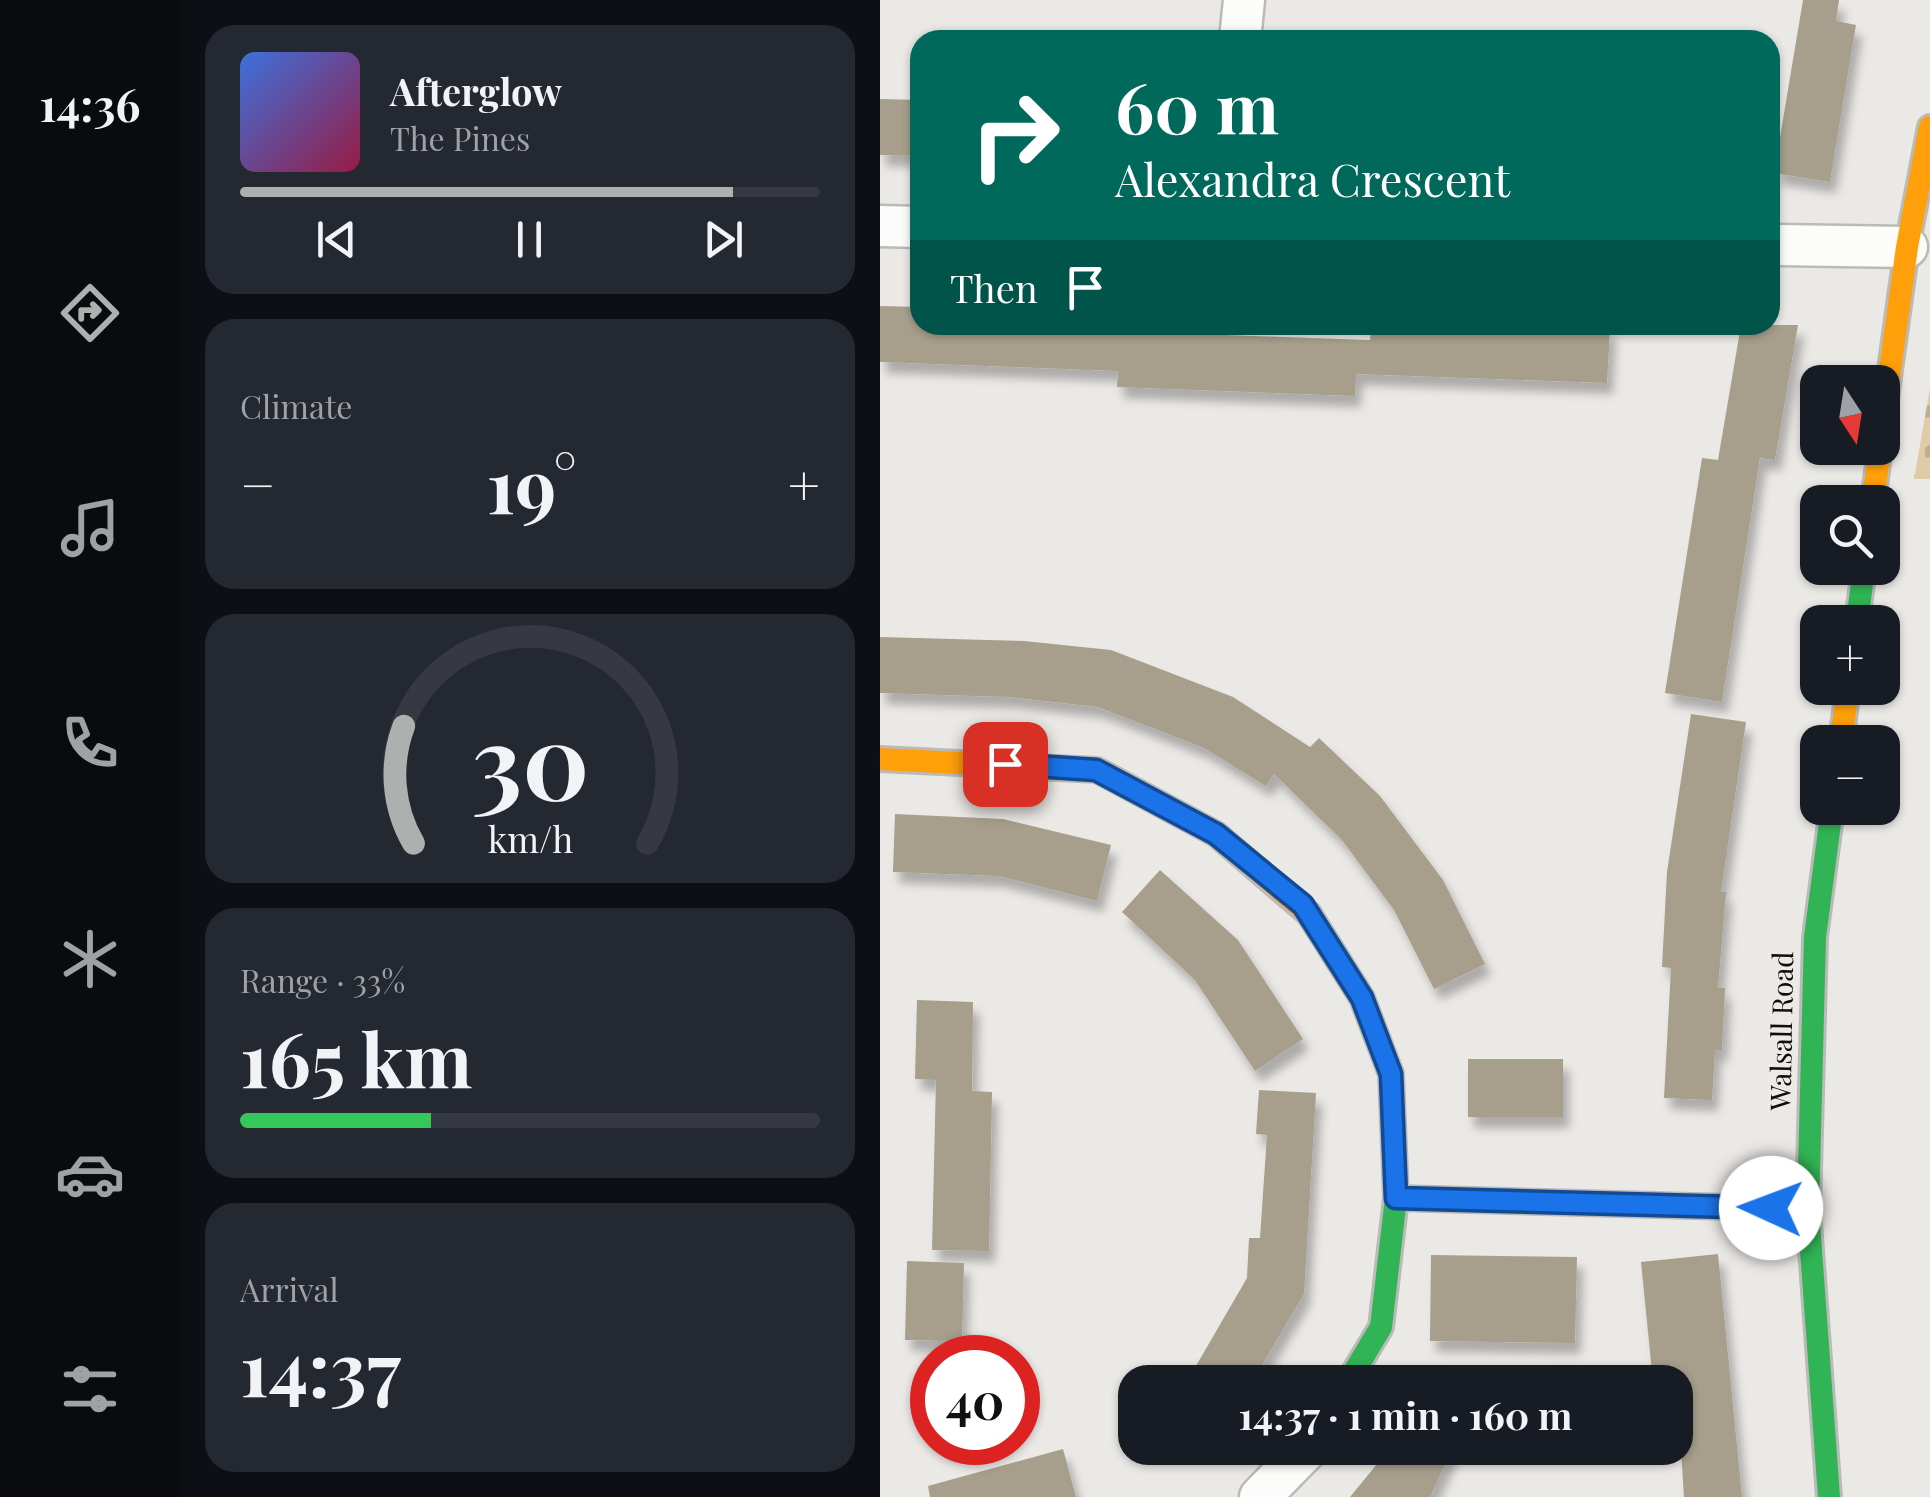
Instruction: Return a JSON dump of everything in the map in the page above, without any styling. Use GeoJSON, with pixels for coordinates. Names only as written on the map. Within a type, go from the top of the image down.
{"type":"FeatureCollection","features":[{"type":"Feature","properties":{"kind":"street"},"geometry":{"type":"LineString","coordinates":[[1241,30],[1244,0]]}},
{"type":"Feature","properties":{"kind":"street"},"geometry":{"type":"LineString","coordinates":[[1890,365],[1906,247],[1930,127]]}},
{"type":"Feature","properties":{"kind":"street"},"geometry":{"type":"LineString","coordinates":[[880,226],[910,227]]}},
{"type":"Feature","properties":{"kind":"street"},"geometry":{"type":"LineString","coordinates":[[1780,245],[1906,247]]}},
{"type":"Feature","properties":{"kind":"street"},"geometry":{"type":"LineString","coordinates":[[880,759],[1096,770],[1216,834],[1303,905],[1362,998],[1391,1074],[1396,1198],[1381,1327],[1358,1365]]}},
{"type":"Feature","properties":{"kind":"street","name":"Walsall Road"},"geometry":{"type":"LineString","coordinates":[[1829,1497],[1808,1209],[1814,937],[1830,825]]}},
{"type":"Feature","properties":{"kind":"street"},"geometry":{"type":"LineString","coordinates":[[1396,1198],[1808,1209]]}},
{"type":"Feature","properties":{"kind":"street"},"geometry":{"type":"LineString","coordinates":[[1260,1497],[1291,1465]]}},
{"type":"Feature","properties":{"kind":"green space"},"geometry":{"type":"Polygon","coordinates":[[[1930,388],[1930,479],[1914,479],[1930,388]]]}},
{"type":"Feature","properties":{"kind":"building"},"geometry":{"type":"Polygon","coordinates":[[[1803,0],[1839,0],[1836,21],[1856,25],[1830,182],[1780,174],[1780,137],[1803,0]]]}},
{"type":"Feature","properties":{"kind":"building"},"geometry":{"type":"Polygon","coordinates":[[[880,99],[910,100],[910,156],[880,155],[880,99]]]}},
{"type":"Feature","properties":{"kind":"building"},"geometry":{"type":"Polygon","coordinates":[[[880,306],[910,307],[910,335],[1224,335],[1370,340],[1370,335],[1610,335],[1607,383],[1356,374],[1355,396],[1117,387],[1118,371],[880,362],[880,306]]]}},
{"type":"Feature","properties":{"kind":"building"},"geometry":{"type":"Polygon","coordinates":[[[1780,325],[1798,325],[1775,460],[1760,458],[1722,702],[1665,693],[1702,458],[1718,460],[1739,335],[1780,335],[1780,325]]]}},
{"type":"Feature","properties":{"kind":"building"},"geometry":{"type":"Polygon","coordinates":[[[880,637],[1024,641],[1111,650],[1233,697],[1310,747],[1319,738],[1380,796],[1443,880],[1485,964],[1434,989],[1394,910],[1342,840],[1274,774],[1266,786],[1204,748],[1098,707],[1009,697],[880,693],[880,637]]]}},
{"type":"Feature","properties":{"kind":"building"},"geometry":{"type":"Polygon","coordinates":[[[1691,714],[1746,722],[1721,892],[1726,892],[1718,988],[1725,988],[1722,1050],[1715,1050],[1712,1100],[1664,1098],[1671,968],[1662,967],[1667,872],[1691,714]]]}},
{"type":"Feature","properties":{"kind":"building"},"geometry":{"type":"Polygon","coordinates":[[[895,814],[1003,819],[1111,845],[1097,901],[999,876],[893,872],[895,814]]]}},
{"type":"Feature","properties":{"kind":"building"},"geometry":{"type":"Polygon","coordinates":[[[1160,870],[1238,940],[1303,1039],[1255,1071],[1195,980],[1122,912],[1160,870]]]}},
{"type":"Feature","properties":{"kind":"building"},"geometry":{"type":"Polygon","coordinates":[[[917,1000],[973,1002],[972,1091],[992,1092],[989,1251],[932,1250],[936,1080],[915,1079],[917,1000]]]}},
{"type":"Feature","properties":{"kind":"building"},"geometry":{"type":"Polygon","coordinates":[[[1468,1059],[1563,1059],[1563,1117],[1468,1117],[1468,1059]]]}},
{"type":"Feature","properties":{"kind":"building"},"geometry":{"type":"Polygon","coordinates":[[[1259,1090],[1316,1093],[1304,1294],[1262,1365],[1196,1365],[1247,1278],[1249,1238],[1260,1238],[1267,1135],[1256,1134],[1259,1090]]]}},
{"type":"Feature","properties":{"kind":"building"},"geometry":{"type":"Polygon","coordinates":[[[1718,1254],[1742,1497],[1684,1497],[1682,1465],[1693,1465],[1693,1365],[1651,1365],[1641,1262],[1718,1254]]]}},
{"type":"Feature","properties":{"kind":"building"},"geometry":{"type":"Polygon","coordinates":[[[1431,1255],[1577,1257],[1575,1343],[1430,1341],[1431,1255]]]}},
{"type":"Feature","properties":{"kind":"building"},"geometry":{"type":"Polygon","coordinates":[[[907,1261],[964,1263],[962,1335],[910,1335],[910,1340],[905,1340],[907,1261]]]}},
{"type":"Feature","properties":{"kind":"building"},"geometry":{"type":"Polygon","coordinates":[[[1063,1449],[1076,1497],[930,1497],[928,1486],[1005,1465],[1040,1465],[1040,1455],[1063,1449]]]}},
{"type":"Feature","properties":{"kind":"building"},"geometry":{"type":"Polygon","coordinates":[[[1376,1465],[1445,1465],[1430,1497],[1350,1497],[1376,1465]]]}},
{"type":"Feature","properties":{"kind":"traffic: fast"},"geometry":{"type":"LineString","coordinates":[[1859,605],[1862,585]]}},
{"type":"Feature","properties":{"kind":"traffic: fast"},"geometry":{"type":"LineString","coordinates":[[1829,1497],[1808,1209],[1815,937],[1830,825]]}},
{"type":"Feature","properties":{"kind":"traffic: fast"},"geometry":{"type":"LineString","coordinates":[[1309,914],[1362,998],[1391,1074],[1396,1198],[1381,1327],[1358,1365]]}},
{"type":"Feature","properties":{"kind":"traffic: slow"},"geometry":{"type":"LineString","coordinates":[[1891,365],[1907,247],[1930,127]]}},
{"type":"Feature","properties":{"kind":"traffic: slow"},"geometry":{"type":"LineString","coordinates":[[1875,485],[1878,465]]}},
{"type":"Feature","properties":{"kind":"traffic: slow"},"geometry":{"type":"LineString","coordinates":[[1843,725],[1846,705]]}},
{"type":"Feature","properties":{"kind":"traffic: slow"},"geometry":{"type":"LineString","coordinates":[[880,759],[1097,770],[1216,834],[1309,914]]}},
{"type":"Feature","properties":{"kind":"traffic: slow"},"geometry":{"type":"LineString","coordinates":[[1396,1198],[1808,1209]]}},
{"type":"Feature","properties":{"kind":"route"},"geometry":{"type":"LineString","coordinates":[[1005,764],[1096,770],[1216,834],[1303,905],[1362,998],[1391,1074],[1396,1198],[1771,1208]]}}]}
